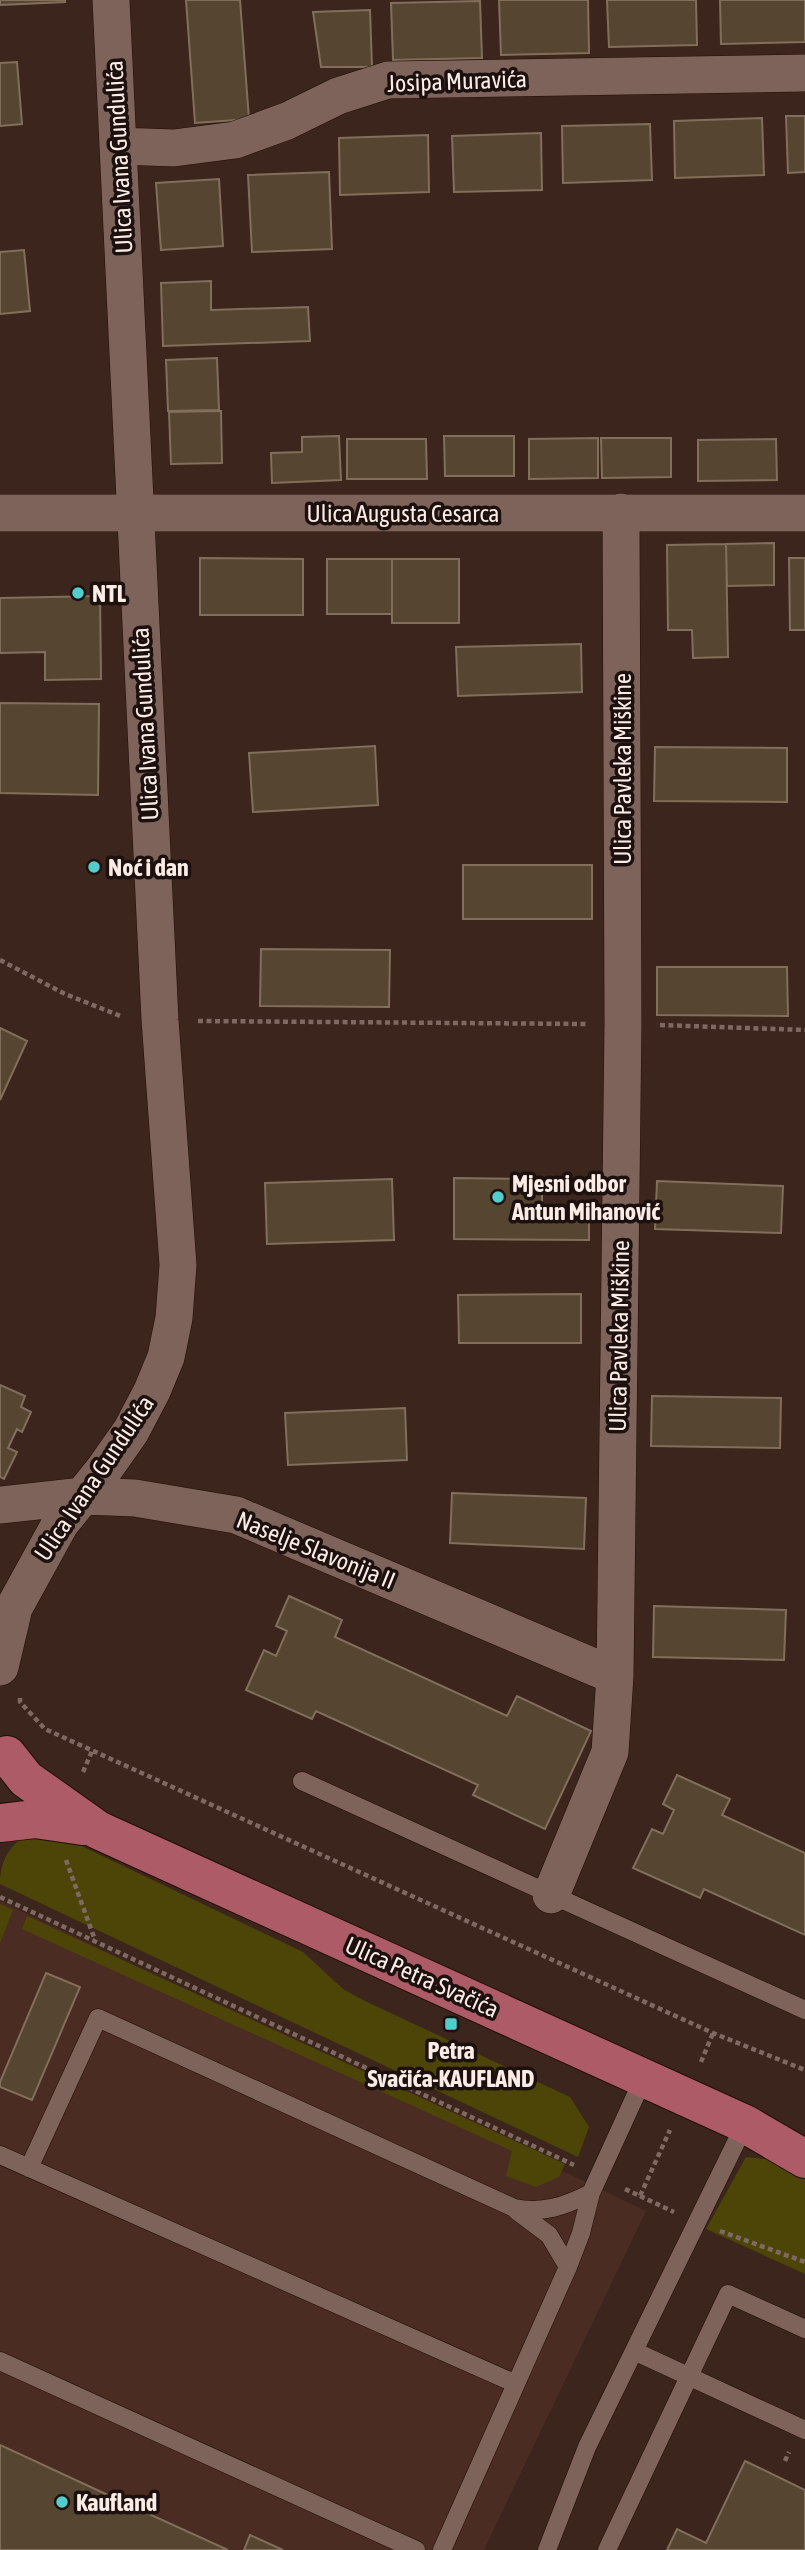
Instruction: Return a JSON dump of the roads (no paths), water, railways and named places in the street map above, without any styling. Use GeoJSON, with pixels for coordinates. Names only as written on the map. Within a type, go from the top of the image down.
{"type":"FeatureCollection","features":[{"type":"Feature","properties":{"kind":"main road"},"geometry":{"type":"LineString","coordinates":[[0,1805],[9,1775],[2,1743]]}},
{"type":"Feature","properties":{"kind":"main road","name":"Ulica Petra Svačića"},"geometry":{"type":"LineString","coordinates":[[2,1743],[26,1779],[98,1830],[644,2077],[745,2124],[805,2159]]}},
{"type":"Feature","properties":{"kind":"main road","name":"Ulica Petra Svačića"},"geometry":{"type":"LineString","coordinates":[[0,1823],[35,1819],[62,1821],[98,1830]]}},
{"type":"Feature","properties":{"kind":"main road","name":"Ulica Petra Svačića"},"geometry":{"type":"LineString","coordinates":[[745,2124],[805,2141]]}},
{"type":"Feature","properties":{"kind":"street","name":"Ulica Ivana Gundulića"},"geometry":{"type":"LineString","coordinates":[[10,1678],[6,1623],[60,1524],[131,1431],[152,1391],[166,1357],[174,1318],[178,1265],[160,1020],[111,0]]}},
{"type":"Feature","properties":{"kind":"street","name":"Josipa Muravića"},"geometry":{"type":"LineString","coordinates":[[120,146],[174,148],[235,140],[288,121],[338,96],[388,80],[805,73]]}},
{"type":"Feature","properties":{"kind":"street","name":"Ulica Pavleka Miškine"},"geometry":{"type":"LineString","coordinates":[[551,1895],[610,1752],[615,1676],[623,1024],[621,512]]}},
{"type":"Feature","properties":{"kind":"street","name":"Ulica Augusta Cesarca"},"geometry":{"type":"LineString","coordinates":[[0,513],[805,513]]}},
{"type":"Feature","properties":{"kind":"street","name":"Naselje Slavonija II"},"geometry":{"type":"LineString","coordinates":[[0,1505],[83,1496],[135,1497],[236,1515],[615,1676]]}},
{"type":"Feature","properties":{"kind":"lane"},"geometry":{"type":"LineString","coordinates":[[302,1781],[805,2010]]}},
{"type":"Feature","properties":{"kind":"lane"},"geometry":{"type":"LineString","coordinates":[[29,2168],[98,2018],[513,2208],[549,2235],[568,2267]]}},
{"type":"Feature","properties":{"kind":"lane"},"geometry":{"type":"LineString","coordinates":[[442,2550],[568,2267],[592,2193],[644,2077]]}},
{"type":"Feature","properties":{"kind":"lane"},"geometry":{"type":"LineString","coordinates":[[547,2550],[587,2447],[745,2124]]}},
{"type":"Feature","properties":{"kind":"lane"},"geometry":{"type":"LineString","coordinates":[[0,2155],[514,2384]]}},
{"type":"Feature","properties":{"kind":"lane"},"geometry":{"type":"LineString","coordinates":[[513,2208],[533,2212],[552,2209],[592,2193]]}},
{"type":"Feature","properties":{"kind":"lane"},"geometry":{"type":"LineString","coordinates":[[607,2550],[728,2294],[805,2329]]}},
{"type":"Feature","properties":{"kind":"lane"},"geometry":{"type":"LineString","coordinates":[[634,2351],[805,2430]]}},
{"type":"Feature","properties":{"kind":"lane"},"geometry":{"type":"LineString","coordinates":[[0,2361],[416,2550]]}},
{"type":"Feature","properties":{"kind":"place","name":"NTL"},"geometry":{"type":"Point","coordinates":[78,593]}},
{"type":"Feature","properties":{"kind":"place","name":"Noć i dan"},"geometry":{"type":"Point","coordinates":[94,867]}},
{"type":"Feature","properties":{"kind":"place","name":"Mjesni odbor Antun Mihanović"},"geometry":{"type":"Point","coordinates":[498,1197]}},
{"type":"Feature","properties":{"kind":"place","name":"Petra Svačića-KAUFLAND"},"geometry":{"type":"Point","coordinates":[451,2024]}},
{"type":"Feature","properties":{"kind":"place","name":"Kaufland"},"geometry":{"type":"Point","coordinates":[62,2502]}}]}
